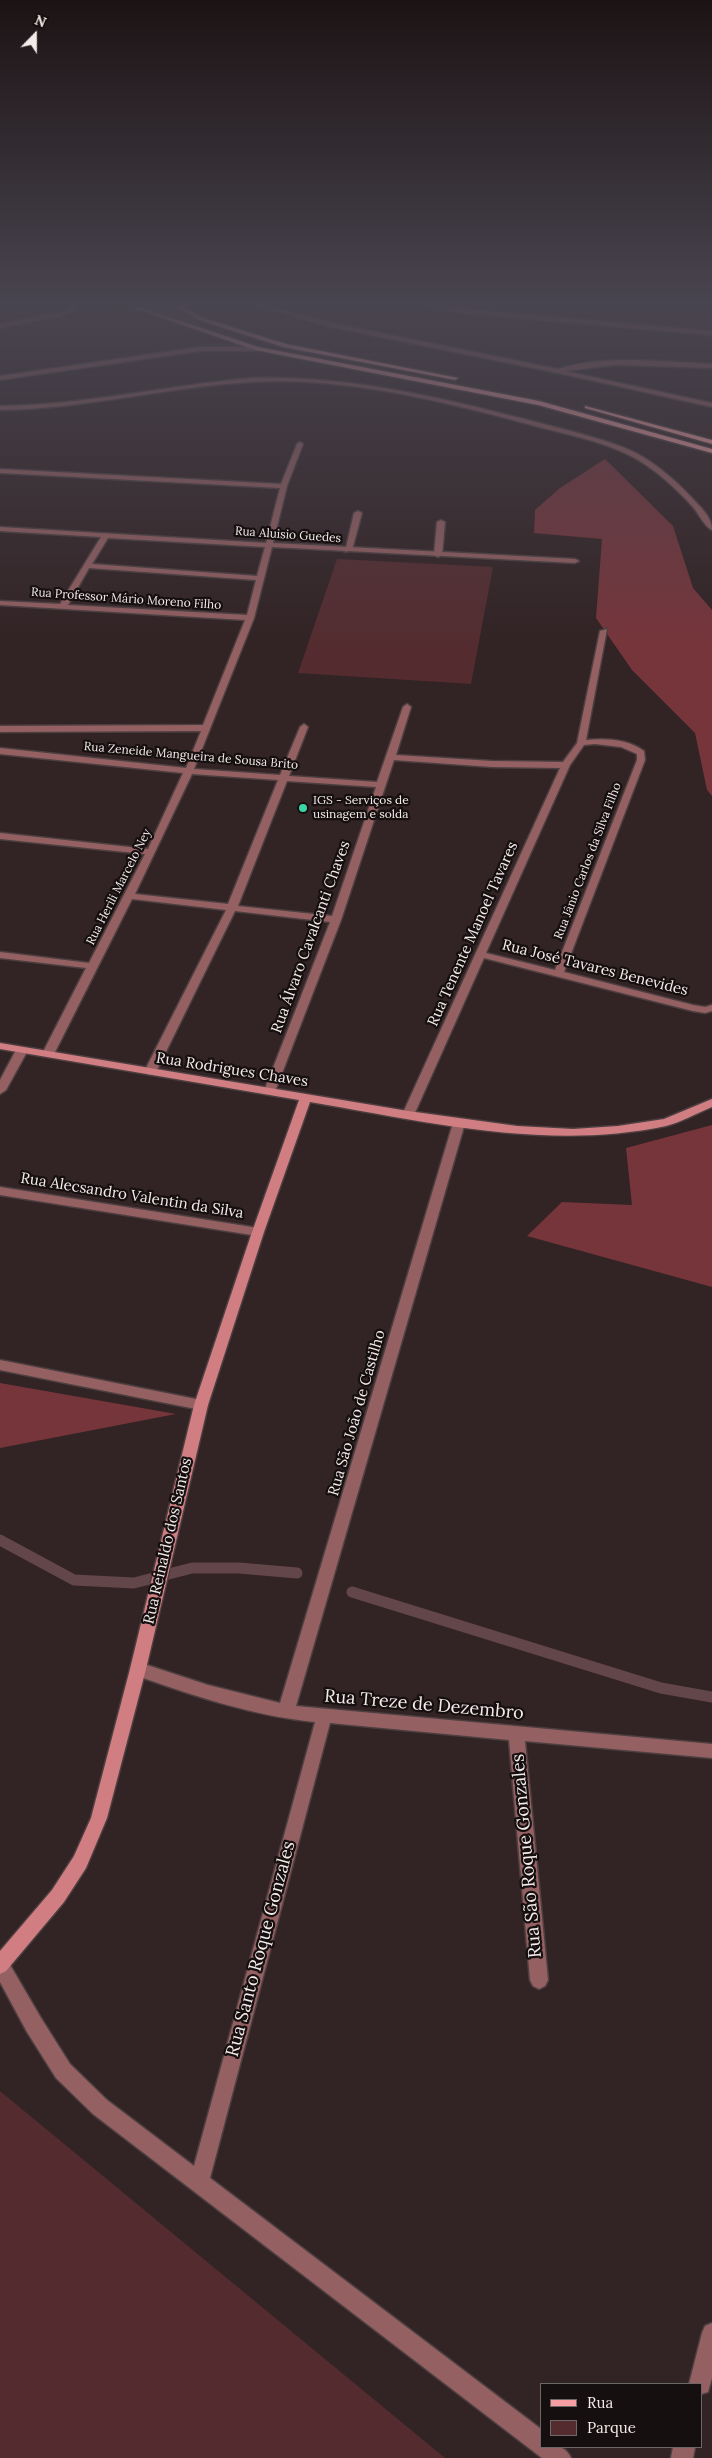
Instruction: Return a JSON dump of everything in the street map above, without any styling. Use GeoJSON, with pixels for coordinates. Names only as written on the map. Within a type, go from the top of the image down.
{"type":"FeatureCollection","features":[{"type":"Feature","properties":{"kind":"main road"},"geometry":{"type":"LineString","coordinates":[[598,420],[712,451]]}},
{"type":"Feature","properties":{"kind":"main road"},"geometry":{"type":"LineString","coordinates":[[633,420],[712,442]]}},
{"type":"Feature","properties":{"kind":"street"},"geometry":{"type":"LineString","coordinates":[[516,420],[630,453],[645,460],[699,508],[712,528]]}},
{"type":"Feature","properties":{"kind":"street","name":"Rua Herili Marcelo Ney"},"geometry":{"type":"LineString","coordinates":[[48,1054],[152,852],[189,771],[250,618],[284,486],[300,444]]}},
{"type":"Feature","properties":{"kind":"street"},"geometry":{"type":"LineString","coordinates":[[0,471],[284,486]]}},
{"type":"Feature","properties":{"kind":"street"},"geometry":{"type":"LineString","coordinates":[[348,550],[358,513]]}},
{"type":"Feature","properties":{"kind":"street"},"geometry":{"type":"LineString","coordinates":[[438,555],[441,522]]}},
{"type":"Feature","properties":{"kind":"street","name":"Rua Aluisio Guedes"},"geometry":{"type":"LineString","coordinates":[[0,529],[348,550],[575,561]]}},
{"type":"Feature","properties":{"kind":"street"},"geometry":{"type":"LineString","coordinates":[[62,606],[106,536]]}},
{"type":"Feature","properties":{"kind":"street"},"geometry":{"type":"LineString","coordinates":[[88,566],[260,578]]}},
{"type":"Feature","properties":{"kind":"street","name":"Rua Professor Mário Moreno Filho"},"geometry":{"type":"LineString","coordinates":[[0,603],[250,618]]}},
{"type":"Feature","properties":{"kind":"street"},"geometry":{"type":"LineString","coordinates":[[582,743],[604,631]]}},
{"type":"Feature","properties":{"kind":"street","name":"Rua Álvaro Cavalcanti Chaves"},"geometry":{"type":"LineString","coordinates":[[270,1091],[336,920],[407,707]]}},
{"type":"Feature","properties":{"kind":"street"},"geometry":{"type":"LineString","coordinates":[[150,1072],[232,908],[304,727]]}},
{"type":"Feature","properties":{"kind":"street"},"geometry":{"type":"LineString","coordinates":[[0,728],[205,728]]}},
{"type":"Feature","properties":{"kind":"street","name":"Rua Jânio Carlos da Silva Filho"},"geometry":{"type":"LineString","coordinates":[[559,972],[641,754],[632,747],[592,741],[582,743]]}},
{"type":"Feature","properties":{"kind":"street","name":"Rua Tenente Manoel Tavares"},"geometry":{"type":"LineString","coordinates":[[408,1115],[479,954],[566,765],[582,743]]}},
{"type":"Feature","properties":{"kind":"street","name":"Rua Zeneide Mangueira de Sousa Brito"},"geometry":{"type":"LineString","coordinates":[[0,751],[189,771],[381,785]]}},
{"type":"Feature","properties":{"kind":"street"},"geometry":{"type":"LineString","coordinates":[[391,757],[492,764],[566,765]]}},
{"type":"Feature","properties":{"kind":"street"},"geometry":{"type":"LineString","coordinates":[[0,836],[152,852]]}},
{"type":"Feature","properties":{"kind":"street"},"geometry":{"type":"LineString","coordinates":[[130,896],[336,920]]}},
{"type":"Feature","properties":{"kind":"street"},"geometry":{"type":"LineString","coordinates":[[0,954],[92,966]]}},
{"type":"Feature","properties":{"kind":"street","name":"Rua José Tavares Benevides"},"geometry":{"type":"LineString","coordinates":[[479,954],[708,1009]]}},
{"type":"Feature","properties":{"kind":"street","name":"Rua Rodrigues Chaves"},"geometry":{"type":"LineString","coordinates":[[0,1046],[408,1115],[517,1130],[573,1133],[618,1130],[666,1122],[712,1103]]}},
{"type":"Feature","properties":{"kind":"street"},"geometry":{"type":"LineString","coordinates":[[0,1090],[22,1050]]}},
{"type":"Feature","properties":{"kind":"street","name":"Rua Reinaldo dos Santos"},"geometry":{"type":"LineString","coordinates":[[0,1965],[58,1896],[80,1862],[98,1818],[138,1669],[201,1405],[258,1232],[306,1098]]}},
{"type":"Feature","properties":{"kind":"street","name":"Rua São João de Castilho"},"geometry":{"type":"LineString","coordinates":[[286,1712],[459,1123]]}},
{"type":"Feature","properties":{"kind":"street","name":"Rua Alecsandro Valentin da Silva"},"geometry":{"type":"LineString","coordinates":[[0,1192],[258,1232]]}},
{"type":"Feature","properties":{"kind":"street"},"geometry":{"type":"LineString","coordinates":[[0,1365],[201,1405]]}},
{"type":"Feature","properties":{"kind":"street","name":"Rua Treze de Dezembro"},"geometry":{"type":"LineString","coordinates":[[138,1669],[208,1692],[286,1712],[324,1717],[516,1732],[712,1751]]}},
{"type":"Feature","properties":{"kind":"street","name":"Rua Santo Roque Gonzales"},"geometry":{"type":"LineString","coordinates":[[199,2182],[324,1717]]}},
{"type":"Feature","properties":{"kind":"street","name":"Rua São Roque Gonzales"},"geometry":{"type":"LineString","coordinates":[[516,1732],[539,1980]]}},
{"type":"Feature","properties":{"kind":"street"},"geometry":{"type":"LineString","coordinates":[[0,1965],[34,2025],[63,2070],[100,2107],[540,2442]]}},
{"type":"Feature","properties":{"kind":"street"},"geometry":{"type":"LineString","coordinates":[[700,2383],[712,2333]]}},
{"type":"Feature","properties":{"kind":"street"},"geometry":{"type":"LineString","coordinates":[[546,2448],[560,2458]]}},
{"type":"Feature","properties":{"kind":"green space"},"geometry":{"type":"Polygon","coordinates":[[[337,559],[493,567],[471,684],[298,673],[337,559]]]}},
{"type":"Feature","properties":{"kind":"green space"},"geometry":{"type":"Polygon","coordinates":[[[0,2091],[445,2458],[0,2458],[0,2091]]]}},
{"type":"Feature","properties":{"kind":"shaded area"},"geometry":{"type":"Polygon","coordinates":[[[605,459],[673,526],[693,588],[712,610],[712,796],[707,790],[695,733],[632,670],[596,618],[602,539],[534,533],[535,510],[560,488],[605,459]]]}},
{"type":"Feature","properties":{"kind":"shaded area"},"geometry":{"type":"Polygon","coordinates":[[[712,1125],[712,1287],[527,1236],[562,1202],[632,1205],[626,1148],[712,1125]]]}},
{"type":"Feature","properties":{"kind":"shaded area"},"geometry":{"type":"Polygon","coordinates":[[[0,1383],[176,1414],[0,1448],[0,1383]]]}},
{"type":"Feature","properties":{"kind":"waterway"},"geometry":{"type":"LineString","coordinates":[[0,1540],[74,1580],[134,1583],[192,1568],[239,1568],[297,1573]]}},
{"type":"Feature","properties":{"kind":"waterway"},"geometry":{"type":"LineString","coordinates":[[352,1592],[661,1688],[712,1697]]}},
{"type":"Feature","properties":{"kind":"place","name":"IGS - Serviços de usinagem e solda"},"geometry":{"type":"Point","coordinates":[303,808]}}]}
